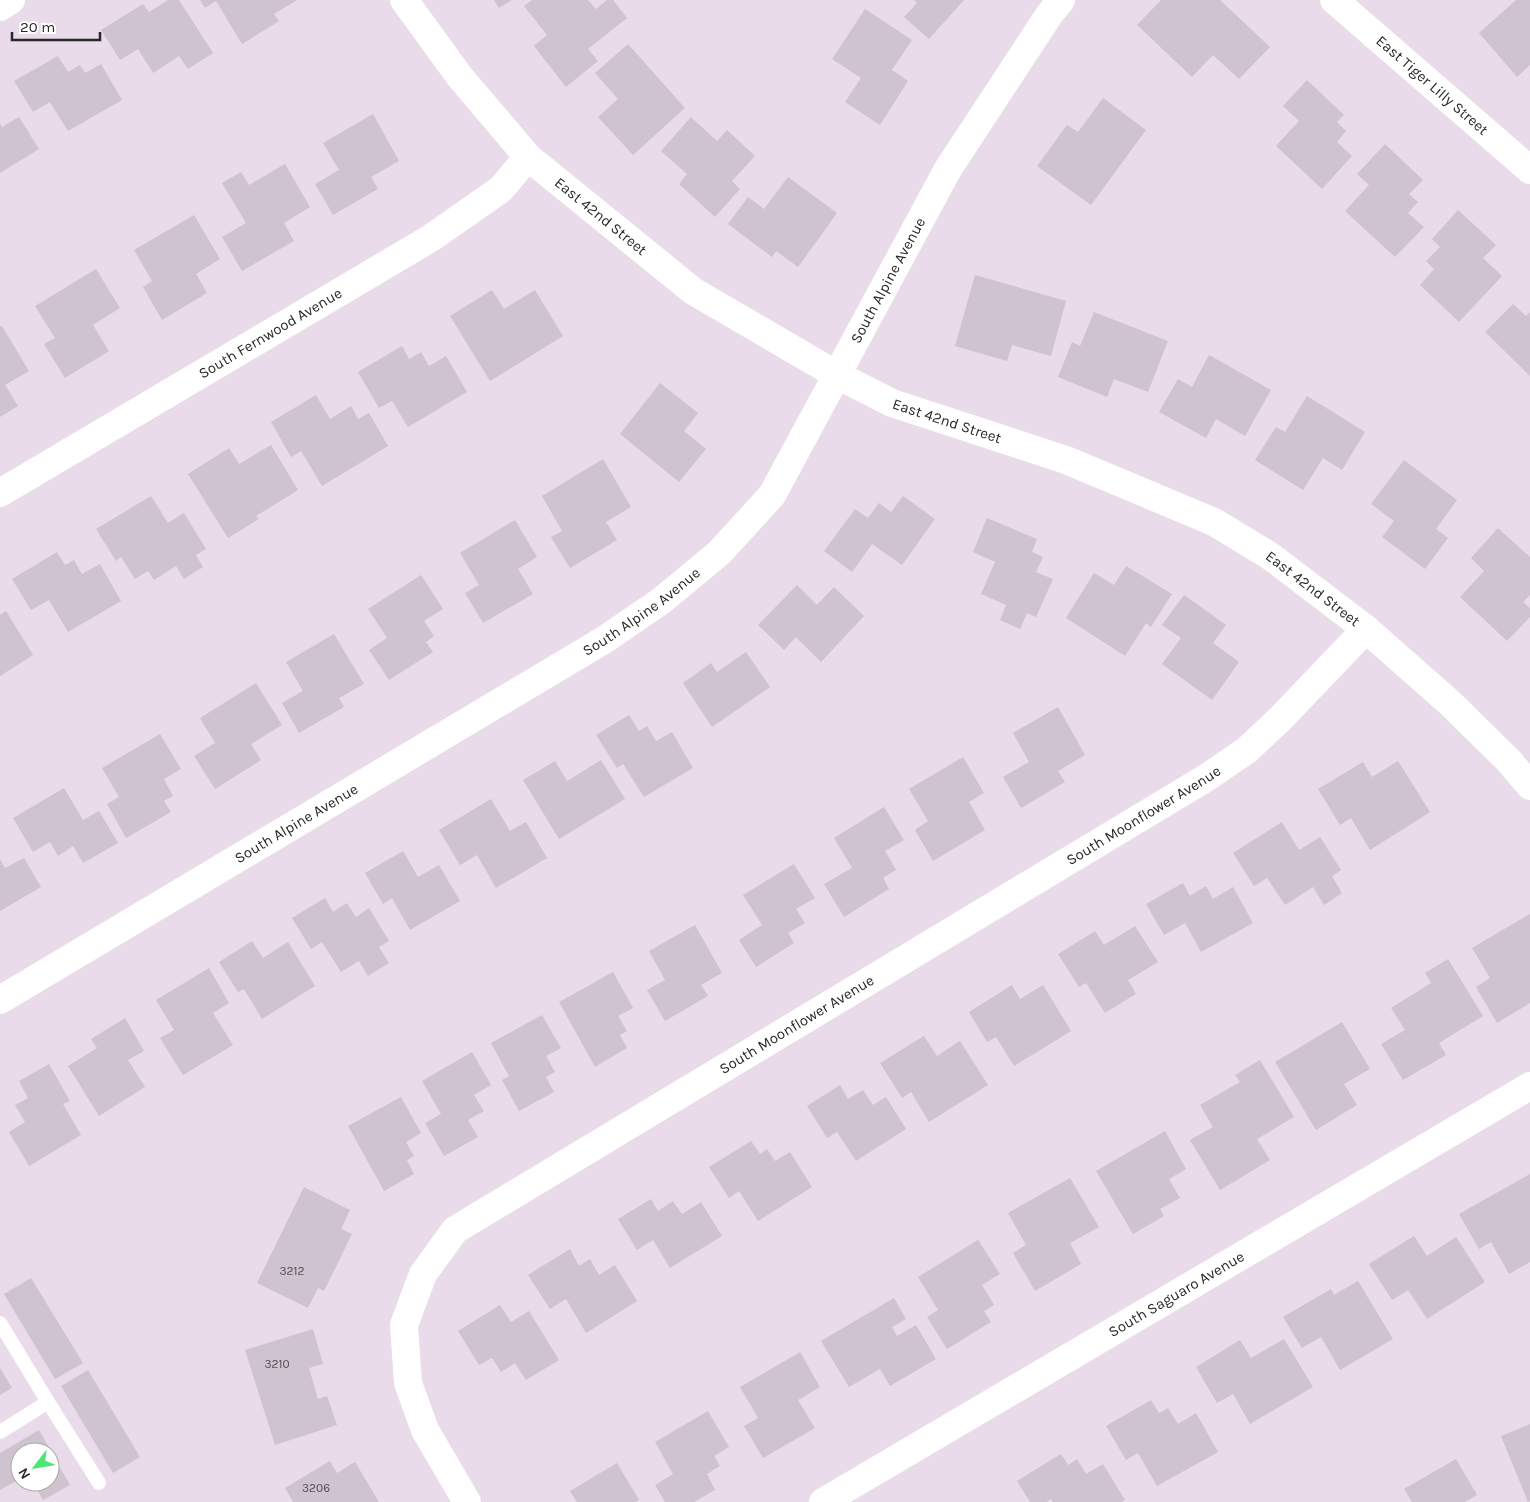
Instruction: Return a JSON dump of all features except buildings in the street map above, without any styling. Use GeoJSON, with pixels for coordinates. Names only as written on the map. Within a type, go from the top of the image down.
{"type":"FeatureCollection","features":[{"type":"Feature","properties":{"kind":"street"},"geometry":{"type":"LineString","coordinates":[[0,7],[11,0]]}},
{"type":"Feature","properties":{"kind":"street","name":"East 42nd Street"},"geometry":{"type":"LineString","coordinates":[[404,0],[460,77],[528,157],[693,291],[837,375],[892,403],[1066,460],[1214,522],[1270,556],[1366,629],[1450,703],[1509,761],[1530,786]]}},
{"type":"Feature","properties":{"kind":"street","name":"South Alpine Avenue"},"geometry":{"type":"LineString","coordinates":[[0,1000],[604,640],[661,601],[719,553],[772,495],[948,169],[1049,14],[1061,0]]}},
{"type":"Feature","properties":{"kind":"street","name":"East Tiger Lilly Street"},"geometry":{"type":"LineString","coordinates":[[1334,0],[1530,170]]}},
{"type":"Feature","properties":{"kind":"street","name":"South Fernwood Avenue"},"geometry":{"type":"LineString","coordinates":[[0,493],[370,276],[431,238],[501,189],[528,157]]}},
{"type":"Feature","properties":{"kind":"street","name":"South Moonflower Avenue"},"geometry":{"type":"LineString","coordinates":[[467,1502],[425,1430],[408,1383],[404,1325],[423,1274],[455,1230],[1206,778],[1247,750],[1281,718],[1366,629]]}},
{"type":"Feature","properties":{"kind":"street","name":"South Saguaro Avenue"},"geometry":{"type":"LineString","coordinates":[[823,1502],[1530,1086]]}},
{"type":"Feature","properties":{"kind":"lane"},"geometry":{"type":"LineString","coordinates":[[0,1323],[99,1483]]}},
{"type":"Feature","properties":{"kind":"lane"},"geometry":{"type":"LineString","coordinates":[[0,1432],[48,1402]]}}]}
